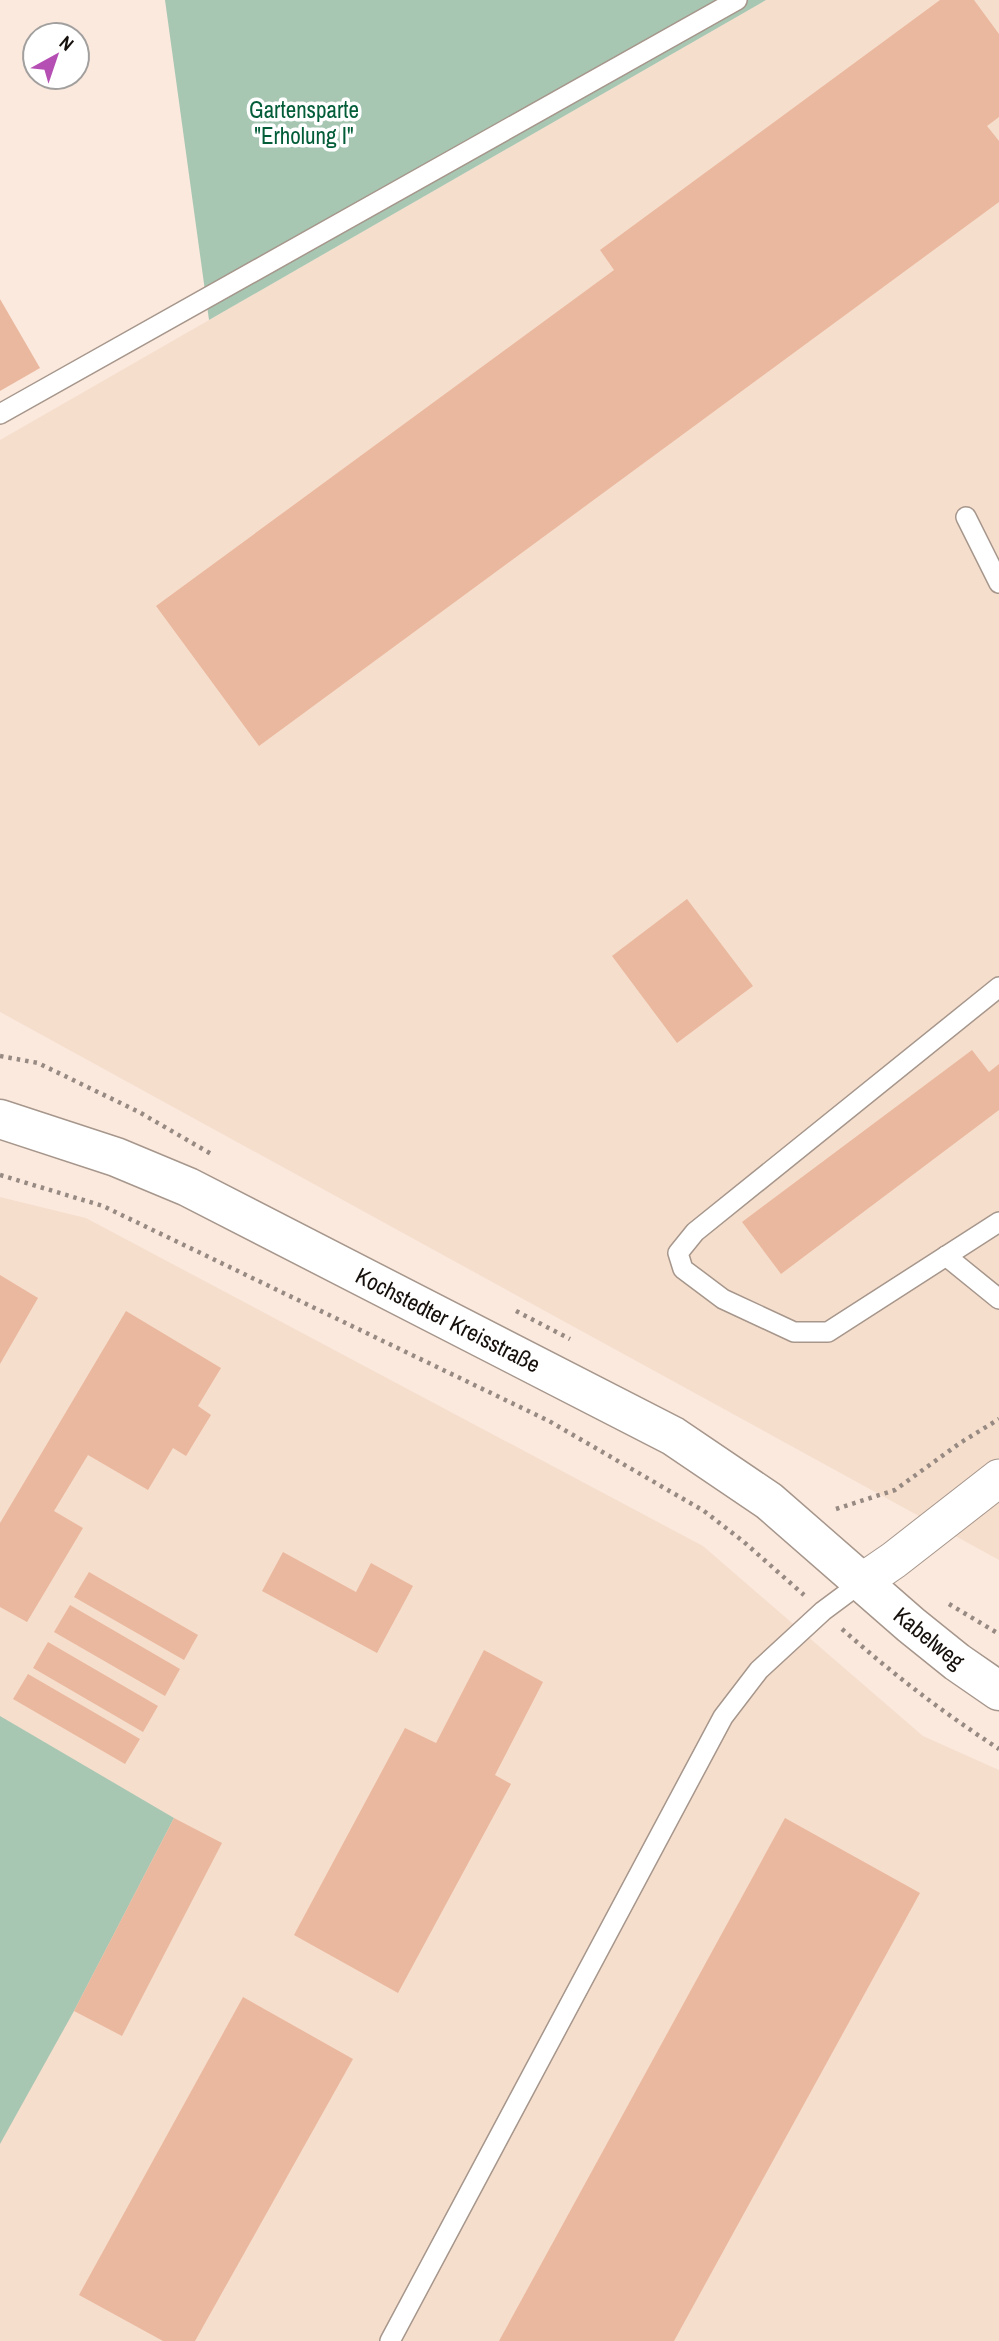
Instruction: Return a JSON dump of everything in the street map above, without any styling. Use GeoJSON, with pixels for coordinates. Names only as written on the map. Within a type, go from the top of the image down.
{"type":"FeatureCollection","features":[{"type":"Feature","properties":{"kind":"street","name":"Kochstedter Kreisstraße"},"geometry":{"type":"LineString","coordinates":[[0,1119],[116,1157],[188,1187],[618,1406],[673,1436],[741,1480],[862,1582]]}},
{"type":"Feature","properties":{"kind":"street"},"geometry":{"type":"LineString","coordinates":[[862,1582],[999,1478]]}},
{"type":"Feature","properties":{"kind":"street","name":"Kabelweg"},"geometry":{"type":"LineString","coordinates":[[862,1582],[957,1662],[999,1691]]}},
{"type":"Feature","properties":{"kind":"lane"},"geometry":{"type":"LineString","coordinates":[[0,414],[737,0]]}},
{"type":"Feature","properties":{"kind":"lane"},"geometry":{"type":"LineString","coordinates":[[966,517],[999,583]]}},
{"type":"Feature","properties":{"kind":"lane"},"geometry":{"type":"LineString","coordinates":[[999,987],[695,1232],[678,1253],[683,1269],[723,1299],[794,1332],[828,1332],[999,1222]]}},
{"type":"Feature","properties":{"kind":"lane"},"geometry":{"type":"LineString","coordinates":[[946,1256],[999,1299]]}},
{"type":"Feature","properties":{"kind":"lane"},"geometry":{"type":"LineString","coordinates":[[390,2341],[723,1717],[759,1670],[823,1611],[862,1582]]}},
{"type":"Feature","properties":{"kind":"path"},"geometry":{"type":"LineString","coordinates":[[0,1175],[103,1206],[549,1421],[704,1511],[744,1542],[899,1678],[941,1711],[999,1749]]}},
{"type":"Feature","properties":{"kind":"path"},"geometry":{"type":"LineString","coordinates":[[836,1509],[895,1490],[960,1443],[999,1419]]}},
{"type":"Feature","properties":{"kind":"shaded area"},"geometry":{"type":"Polygon","coordinates":[[[766,0],[999,0],[999,1560],[0,1012],[0,440],[766,0]]]}},
{"type":"Feature","properties":{"kind":"shaded area"},"geometry":{"type":"Polygon","coordinates":[[[0,1197],[86,1218],[703,1546],[923,1736],[999,1770],[999,2341],[0,2341],[0,1197]]]}},
{"type":"Feature","properties":{"kind":"green space","name":"Gartensparte \"Erholung I\""},"geometry":{"type":"Polygon","coordinates":[[[165,0],[766,0],[209,320],[165,0]]]}},
{"type":"Feature","properties":{"kind":"green space"},"geometry":{"type":"Polygon","coordinates":[[[0,1716],[174,1818],[74,2011],[0,2144],[0,1716]]]}},
{"type":"Feature","properties":{"kind":"building"},"geometry":{"type":"Polygon","coordinates":[[[940,0],[974,0],[999,34],[999,117],[987,126],[999,141],[999,202],[259,746],[156,606],[614,270],[600,250],[940,0]]]}},
{"type":"Feature","properties":{"kind":"building"},"geometry":{"type":"Polygon","coordinates":[[[0,299],[40,368],[0,391],[0,299]]]}},
{"type":"Feature","properties":{"kind":"building"},"geometry":{"type":"Polygon","coordinates":[[[687,899],[753,986],[677,1043],[612,956],[687,899]]]}},
{"type":"Feature","properties":{"kind":"building"},"geometry":{"type":"Polygon","coordinates":[[[972,1050],[989,1072],[999,1064],[999,1110],[781,1274],[742,1222],[972,1050]]]}},
{"type":"Feature","properties":{"kind":"building"},"geometry":{"type":"Polygon","coordinates":[[[0,1275],[38,1298],[0,1364],[0,1275]]]}},
{"type":"Feature","properties":{"kind":"building"},"geometry":{"type":"Polygon","coordinates":[[[126,1311],[221,1368],[198,1406],[211,1415],[186,1456],[173,1448],[148,1490],[88,1455],[54,1511],[83,1528],[27,1622],[0,1607],[0,1523],[126,1311]]]}},
{"type":"Feature","properties":{"kind":"building"},"geometry":{"type":"Polygon","coordinates":[[[283,1552],[356,1592],[371,1563],[413,1586],[377,1653],[262,1591],[283,1552]]]}},
{"type":"Feature","properties":{"kind":"building"},"geometry":{"type":"Polygon","coordinates":[[[89,1572],[198,1635],[184,1660],[74,1597],[89,1572]]]}},
{"type":"Feature","properties":{"kind":"building"},"geometry":{"type":"Polygon","coordinates":[[[70,1605],[180,1669],[165,1696],[54,1632],[70,1605]]]}},
{"type":"Feature","properties":{"kind":"building"},"geometry":{"type":"Polygon","coordinates":[[[48,1642],[158,1706],[143,1732],[33,1668],[48,1642]]]}},
{"type":"Feature","properties":{"kind":"building"},"geometry":{"type":"Polygon","coordinates":[[[484,1650],[543,1682],[495,1775],[511,1784],[398,1993],[294,1935],[405,1728],[436,1743],[484,1650]]]}},
{"type":"Feature","properties":{"kind":"building"},"geometry":{"type":"Polygon","coordinates":[[[28,1674],[140,1739],[125,1764],[13,1699],[28,1674]]]}},
{"type":"Feature","properties":{"kind":"building"},"geometry":{"type":"Polygon","coordinates":[[[174,1818],[222,1843],[122,2036],[74,2011],[174,1818]]]}},
{"type":"Feature","properties":{"kind":"building"},"geometry":{"type":"Polygon","coordinates":[[[785,1818],[920,1893],[674,2341],[499,2341],[785,1818]]]}},
{"type":"Feature","properties":{"kind":"building"},"geometry":{"type":"Polygon","coordinates":[[[243,1997],[353,2059],[195,2341],[163,2341],[79,2295],[243,1997]]]}}]}
